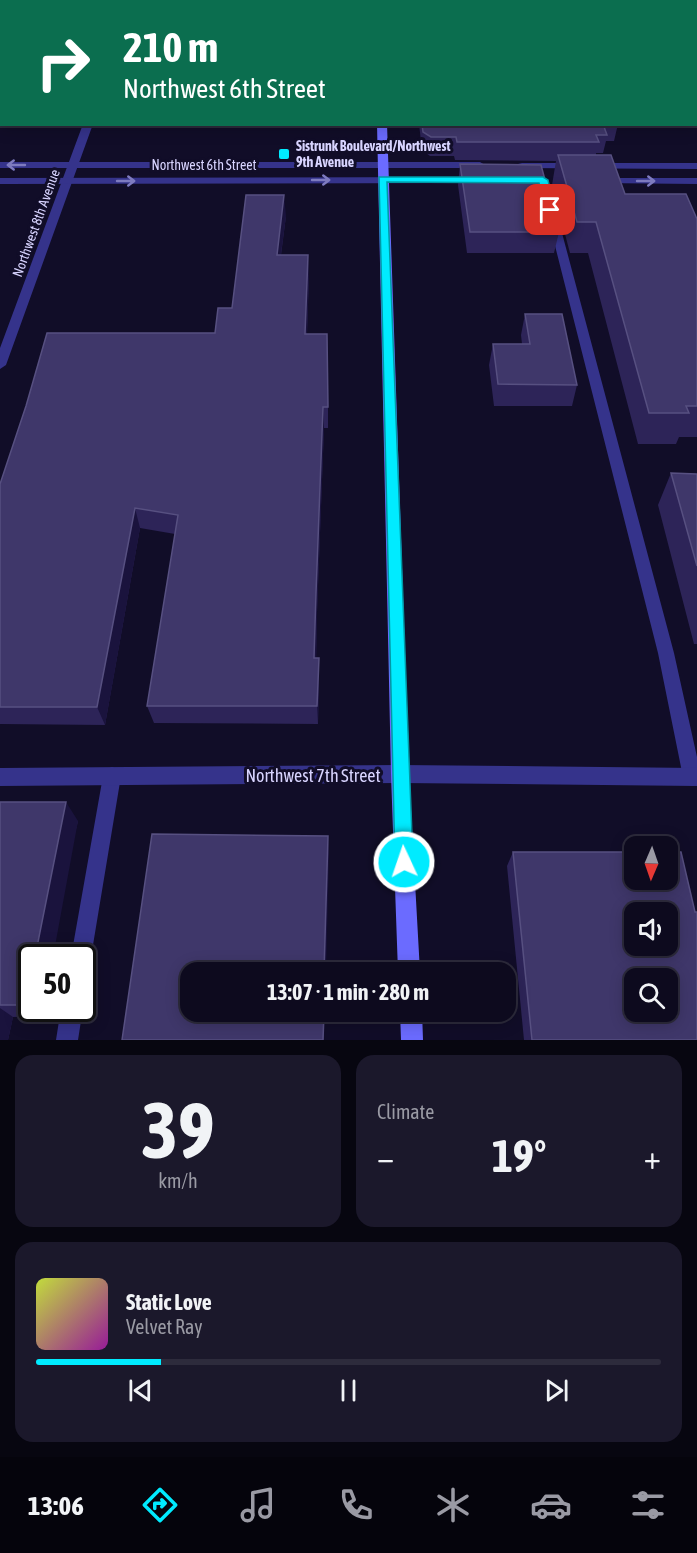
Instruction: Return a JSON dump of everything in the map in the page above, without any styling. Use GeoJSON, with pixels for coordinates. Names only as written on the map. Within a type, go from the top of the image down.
{"type":"FeatureCollection","features":[{"type":"Feature","properties":{"kind":"main road"},"geometry":{"type":"LineString","coordinates":[[382,126],[400,774],[409,962]]}},
{"type":"Feature","properties":{"kind":"main road"},"geometry":{"type":"LineString","coordinates":[[411,1022],[412,1040]]}},
{"type":"Feature","properties":{"kind":"street","name":"Northwest 8th Avenue"},"geometry":{"type":"LineString","coordinates":[[0,365],[87,126]]}},
{"type":"Feature","properties":{"kind":"street","name":"Northwest 6th Street"},"geometry":{"type":"LineString","coordinates":[[0,165],[382,172],[493,180]]}},
{"type":"Feature","properties":{"kind":"street","name":"Northwest 6th Street"},"geometry":{"type":"LineString","coordinates":[[0,181],[382,172],[493,166]]}},
{"type":"Feature","properties":{"kind":"street"},"geometry":{"type":"LineString","coordinates":[[505,166],[697,166]]}},
{"type":"Feature","properties":{"kind":"street"},"geometry":{"type":"LineString","coordinates":[[590,181],[697,182]]}},
{"type":"Feature","properties":{"kind":"street"},"geometry":{"type":"LineString","coordinates":[[550,210],[666,653],[695,777]]}},
{"type":"Feature","properties":{"kind":"street","name":"Northwest 7th Street"},"geometry":{"type":"LineString","coordinates":[[0,777],[400,774],[695,777]]}},
{"type":"Feature","properties":{"kind":"street"},"geometry":{"type":"LineString","coordinates":[[83,944],[112,776]]}},
{"type":"Feature","properties":{"kind":"street"},"geometry":{"type":"LineString","coordinates":[[67,1040],[70,1022]]}},
{"type":"Feature","properties":{"kind":"building"},"geometry":{"type":"Polygon","coordinates":[[[422,126],[604,126],[607,135],[596,135],[599,142],[457,142],[456,137],[431,137],[423,132],[422,126]]]}},
{"type":"Feature","properties":{"kind":"building"},"geometry":{"type":"Polygon","coordinates":[[[558,155],[611,155],[625,194],[686,194],[697,219],[697,406],[686,406],[689,413],[649,413],[596,222],[577,222],[558,155]]]}},
{"type":"Feature","properties":{"kind":"building"},"geometry":{"type":"Polygon","coordinates":[[[460,164],[541,165],[559,232],[470,232],[460,164]]]}},
{"type":"Feature","properties":{"kind":"building"},"geometry":{"type":"Polygon","coordinates":[[[246,195],[284,195],[277,255],[308,255],[305,334],[327,334],[328,407],[323,407],[314,658],[319,658],[317,706],[147,706],[178,515],[135,508],[97,707],[0,707],[0,484],[47,333],[215,333],[218,308],[232,308],[246,195]]]}},
{"type":"Feature","properties":{"kind":"building"},"geometry":{"type":"Polygon","coordinates":[[[525,314],[562,314],[577,385],[498,384],[493,344],[530,344],[525,314]]]}},
{"type":"Feature","properties":{"kind":"building"},"geometry":{"type":"Polygon","coordinates":[[[671,473],[697,474],[697,566],[671,473]]]}},
{"type":"Feature","properties":{"kind":"building"},"geometry":{"type":"Polygon","coordinates":[[[0,802],[66,802],[38,944],[18,944],[18,1005],[0,1005],[0,802]]]}},
{"type":"Feature","properties":{"kind":"building"},"geometry":{"type":"Polygon","coordinates":[[[152,834],[328,836],[324,962],[180,962],[180,1022],[324,1022],[323,1040],[122,1040],[152,834]]]}},
{"type":"Feature","properties":{"kind":"building"},"geometry":{"type":"Polygon","coordinates":[[[513,852],[624,852],[624,890],[678,890],[678,852],[681,852],[695,912],[697,912],[697,1040],[532,1040],[513,852]]]}},
{"type":"Feature","properties":{"kind":"place","name":"Sistrunk Boulevard/Northwest 9th Avenue"},"geometry":{"type":"Point","coordinates":[284,154]}},
{"type":"Feature","properties":{"kind":"route"},"geometry":{"type":"LineString","coordinates":[[404,862],[382,179],[543,180],[550,210]]}}]}
